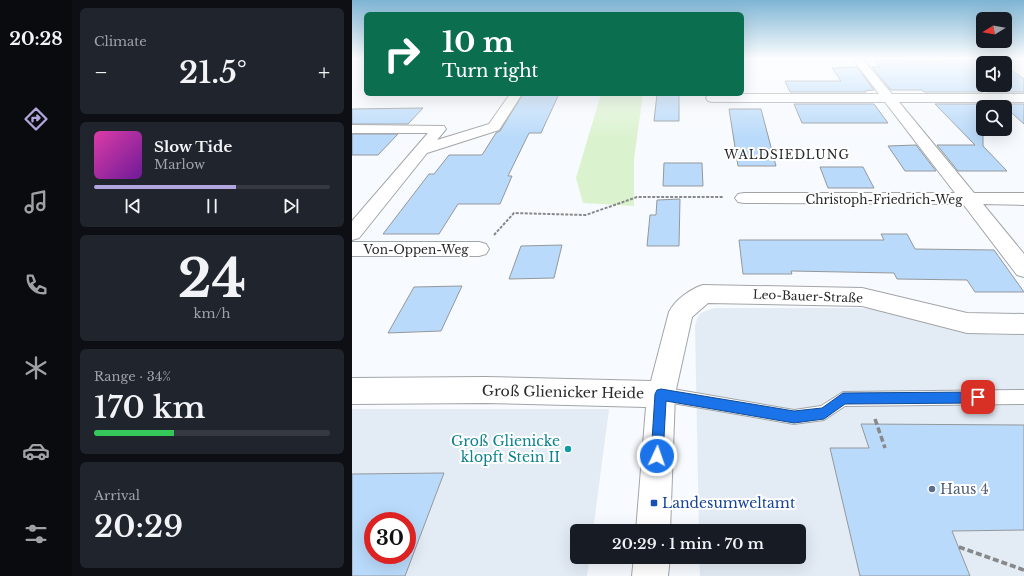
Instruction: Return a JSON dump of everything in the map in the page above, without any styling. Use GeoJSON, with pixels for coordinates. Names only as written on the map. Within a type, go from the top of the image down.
{"type":"FeatureCollection","features":[{"type":"Feature","properties":{"kind":"street"},"geometry":{"type":"LineString","coordinates":[[879,85],[1024,269]]}},
{"type":"Feature","properties":{"kind":"street"},"geometry":{"type":"LineString","coordinates":[[422,150],[494,127],[515,96]]}},
{"type":"Feature","properties":{"kind":"street"},"geometry":{"type":"LineString","coordinates":[[712,98],[1024,98]]}},
{"type":"Feature","properties":{"kind":"street","name":"Von-Oppen-Weg"},"geometry":{"type":"LineString","coordinates":[[352,129],[439,129],[352,233]]}},
{"type":"Feature","properties":{"kind":"street","name":"Christoph-Friedrich-Weg"},"geometry":{"type":"LineString","coordinates":[[744,198],[1024,198]]}},
{"type":"Feature","properties":{"kind":"street","name":"Von-Oppen-Weg"},"geometry":{"type":"LineString","coordinates":[[352,249],[479,250]]}},
{"type":"Feature","properties":{"kind":"street","name":"Leo-Bauer-Straße"},"geometry":{"type":"LineString","coordinates":[[661,394],[681,312],[703,294],[862,297],[968,323],[1024,324]]}},
{"type":"Feature","properties":{"kind":"street","name":"Groß Glienicker Heide"},"geometry":{"type":"LineString","coordinates":[[352,391],[485,390],[661,394],[653,524]]}},
{"type":"Feature","properties":{"kind":"street"},"geometry":{"type":"LineString","coordinates":[[650,576],[651,564]]}},
{"type":"Feature","properties":{"kind":"lane"},"geometry":{"type":"LineString","coordinates":[[661,394],[794,417],[824,413],[843,399],[1024,397]]}},
{"type":"Feature","properties":{"kind":"path"},"geometry":{"type":"LineString","coordinates":[[479,250],[514,214],[586,215],[638,197],[744,198]]}},
{"type":"Feature","properties":{"kind":"path"},"geometry":{"type":"LineString","coordinates":[[868,398],[885,448]]}},
{"type":"Feature","properties":{"kind":"path"},"geometry":{"type":"LineString","coordinates":[[959,547],[1024,570]]}},
{"type":"Feature","properties":{"kind":"shaded area"},"geometry":{"type":"Polygon","coordinates":[[[715,308],[880,309],[969,332],[992,335],[1024,335],[1024,576],[700,576],[699,564],[806,564],[806,524],[699,524],[695,326],[701,313],[715,308]]]}},
{"type":"Feature","properties":{"kind":"shaded area"},"geometry":{"type":"Polygon","coordinates":[[[352,409],[609,409],[594,524],[570,524],[570,564],[589,564],[587,576],[352,576],[352,409]]]}},
{"type":"Feature","properties":{"kind":"green space"},"geometry":{"type":"Polygon","coordinates":[[[600,96],[643,96],[634,159],[634,206],[583,203],[576,178],[600,96]]]}},
{"type":"Feature","properties":{"kind":"building"},"geometry":{"type":"Polygon","coordinates":[[[787,85],[870,85],[874,90],[865,91],[866,92],[790,92],[787,85]]]}},
{"type":"Feature","properties":{"kind":"building"},"geometry":{"type":"Polygon","coordinates":[[[887,85],[976,85],[976,92],[924,92],[922,90],[891,90],[887,85]]]}},
{"type":"Feature","properties":{"kind":"building"},"geometry":{"type":"Polygon","coordinates":[[[1012,85],[1024,85],[1024,92],[1012,92],[1012,85]]]}},
{"type":"Feature","properties":{"kind":"building"},"geometry":{"type":"Polygon","coordinates":[[[522,96],[558,96],[541,133],[529,133],[508,176],[512,176],[500,204],[458,204],[439,234],[383,234],[429,174],[434,174],[449,155],[482,155],[496,133],[500,131],[522,96]]]}},
{"type":"Feature","properties":{"kind":"building"},"geometry":{"type":"Polygon","coordinates":[[[657,96],[679,96],[679,121],[654,121],[657,96]]]}},
{"type":"Feature","properties":{"kind":"building"},"geometry":{"type":"Polygon","coordinates":[[[794,104],[874,104],[888,123],[802,123],[794,104]]]}},
{"type":"Feature","properties":{"kind":"building"},"geometry":{"type":"Polygon","coordinates":[[[935,104],[976,104],[976,136],[983,136],[983,146],[1007,171],[958,171],[937,145],[975,145],[935,104]]]}},
{"type":"Feature","properties":{"kind":"building"},"geometry":{"type":"Polygon","coordinates":[[[1012,104],[1024,104],[1024,124],[1012,113],[1012,104]]]}},
{"type":"Feature","properties":{"kind":"building"},"geometry":{"type":"Polygon","coordinates":[[[423,108],[408,124],[352,124],[352,109],[423,108]]]}},
{"type":"Feature","properties":{"kind":"building"},"geometry":{"type":"Polygon","coordinates":[[[729,109],[761,109],[776,166],[738,166],[729,109]]]}},
{"type":"Feature","properties":{"kind":"building"},"geometry":{"type":"Polygon","coordinates":[[[352,134],[398,134],[378,155],[352,155],[352,134]]]}},
{"type":"Feature","properties":{"kind":"building"},"geometry":{"type":"Polygon","coordinates":[[[916,145],[936,171],[905,171],[888,146],[916,145]]]}},
{"type":"Feature","properties":{"kind":"building"},"geometry":{"type":"Polygon","coordinates":[[[664,163],[702,163],[703,186],[663,186],[664,163]]]}},
{"type":"Feature","properties":{"kind":"building"},"geometry":{"type":"Polygon","coordinates":[[[820,167],[863,167],[874,188],[828,188],[820,167]]]}},
{"type":"Feature","properties":{"kind":"building"},"geometry":{"type":"Polygon","coordinates":[[[680,199],[679,246],[647,246],[650,215],[656,215],[657,200],[680,199]]]}},
{"type":"Feature","properties":{"kind":"building"},"geometry":{"type":"Polygon","coordinates":[[[881,234],[907,234],[915,249],[994,250],[1024,292],[975,292],[967,280],[897,279],[894,273],[791,271],[792,274],[743,274],[739,240],[884,240],[881,234]]]}},
{"type":"Feature","properties":{"kind":"building"},"geometry":{"type":"Polygon","coordinates":[[[562,245],[554,278],[509,279],[521,246],[562,245]]]}},
{"type":"Feature","properties":{"kind":"building"},"geometry":{"type":"Polygon","coordinates":[[[462,286],[441,331],[388,333],[414,287],[462,286]]]}},
{"type":"Feature","properties":{"kind":"building","name":"Haus 4"},"geometry":{"type":"Polygon","coordinates":[[[861,424],[1024,425],[1024,530],[952,531],[970,576],[860,576],[830,448],[869,448],[861,424]]]}},
{"type":"Feature","properties":{"kind":"building"},"geometry":{"type":"Polygon","coordinates":[[[444,473],[416,547],[416,512],[364,512],[364,564],[410,564],[405,576],[352,576],[352,474],[444,473]]]}},
{"type":"Feature","properties":{"kind":"place","name":"Groß Glienicke klopft Stein II"},"geometry":{"type":"Point","coordinates":[568,449]}},
{"type":"Feature","properties":{"kind":"place","name":"Haus 4"},"geometry":{"type":"Point","coordinates":[932,489]}},
{"type":"Feature","properties":{"kind":"place","name":"Landesumweltamt"},"geometry":{"type":"Point","coordinates":[654,503]}},
{"type":"Feature","properties":{"kind":"district","name":"WALDSIEDLUNG"},"geometry":{"type":"Point","coordinates":[787,154]}},
{"type":"Feature","properties":{"kind":"route"},"geometry":{"type":"LineString","coordinates":[[657,456],[661,394],[794,417],[824,413],[843,399],[978,397]]}}]}
